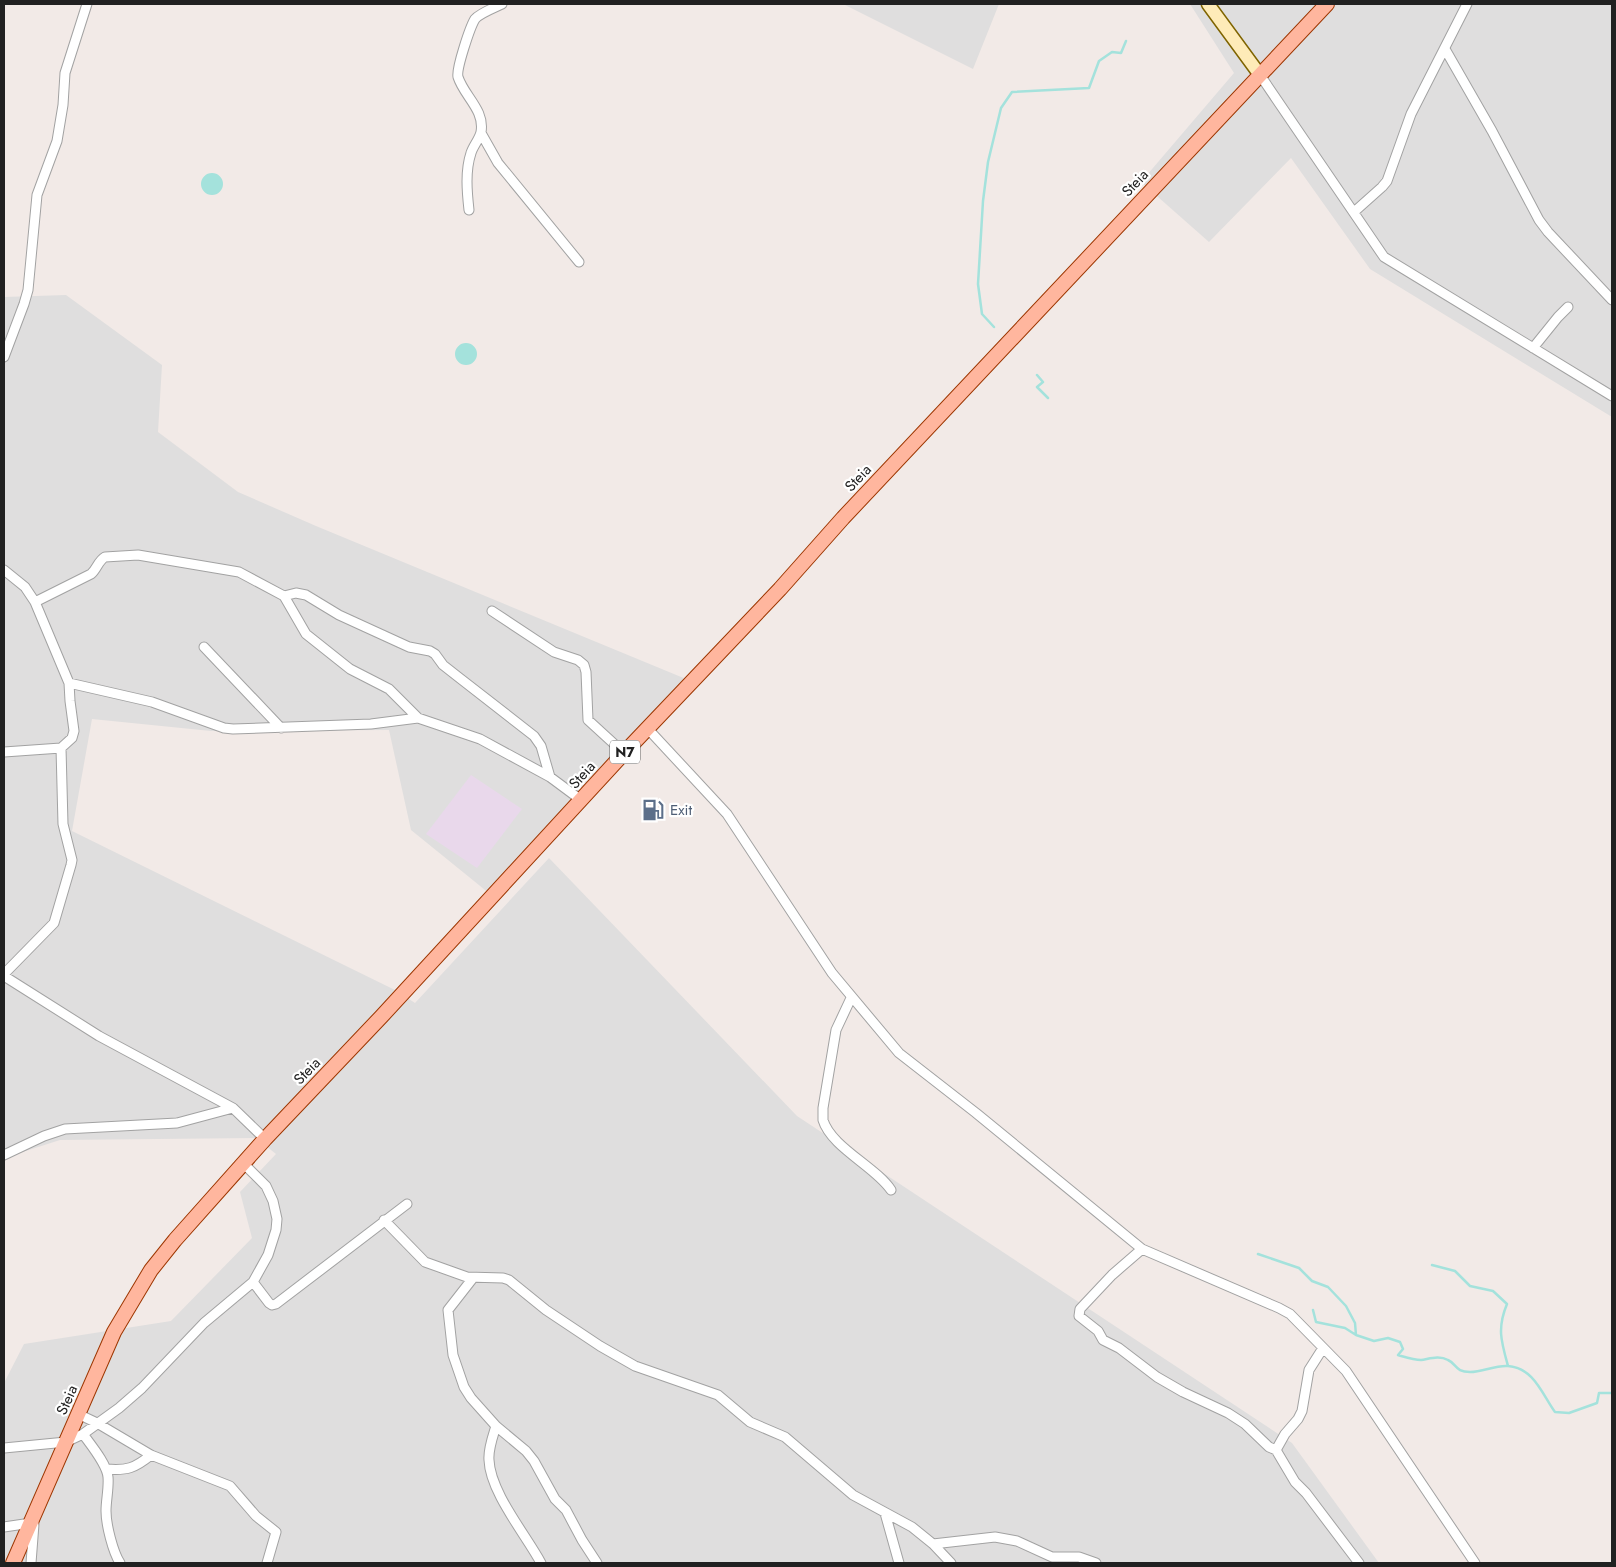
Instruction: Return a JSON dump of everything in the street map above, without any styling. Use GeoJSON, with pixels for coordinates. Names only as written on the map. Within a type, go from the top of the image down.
{"type":"FeatureCollection","features":[{"type":"Feature","properties":{"kind":"main road","name":"Steia"},"geometry":{"type":"LineString","coordinates":[[13,1563],[114,1332],[152,1270],[197,1213],[381,1017],[624,753],[780,589],[850,511],[1326,4]]}},
{"type":"Feature","properties":{"kind":"street"},"geometry":{"type":"LineString","coordinates":[[4,357],[26,297],[37,194],[57,141],[66,73],[87,4]]}},
{"type":"Feature","properties":{"kind":"street"},"geometry":{"type":"LineString","coordinates":[[502,4],[476,18],[467,39],[458,72],[460,81],[478,110],[481,133],[498,163],[579,262]]}},
{"type":"Feature","properties":{"kind":"street"},"geometry":{"type":"LineString","coordinates":[[1208,4],[1260,75],[1384,257],[1612,396]]}},
{"type":"Feature","properties":{"kind":"street"},"geometry":{"type":"LineString","coordinates":[[1354,212],[1387,181],[1411,114],[1467,4]]}},
{"type":"Feature","properties":{"kind":"street"},"geometry":{"type":"LineString","coordinates":[[1445,49],[1492,130],[1539,220],[1612,300]]}},
{"type":"Feature","properties":{"kind":"street"},"geometry":{"type":"LineString","coordinates":[[469,210],[467,196],[468,168],[471,153],[481,133]]}},
{"type":"Feature","properties":{"kind":"street"},"geometry":{"type":"LineString","coordinates":[[1533,348],[1568,307]]}},
{"type":"Feature","properties":{"kind":"street"},"geometry":{"type":"LineString","coordinates":[[35,602],[91,574],[101,559],[105,557],[138,555],[239,572],[284,596],[306,634],[350,669],[389,689],[418,718]]}},
{"type":"Feature","properties":{"kind":"street"},"geometry":{"type":"LineString","coordinates":[[4,570],[25,587],[35,602],[69,683],[74,731],[72,738],[61,748],[4,752]]}},
{"type":"Feature","properties":{"kind":"street"},"geometry":{"type":"LineString","coordinates":[[284,596],[301,593],[339,615],[409,647],[430,651],[435,654],[457,676],[534,736],[541,746],[550,776]]}},
{"type":"Feature","properties":{"kind":"street"},"geometry":{"type":"LineString","coordinates":[[492,611],[554,652],[571,656],[584,665],[588,720],[624,753]]}},
{"type":"Feature","properties":{"kind":"street"},"geometry":{"type":"LineString","coordinates":[[204,647],[281,728]]}},
{"type":"Feature","properties":{"kind":"street"},"geometry":{"type":"LineString","coordinates":[[69,683],[152,702],[224,728],[281,728],[371,724],[418,718],[480,739],[550,776],[581,800]]}},
{"type":"Feature","properties":{"kind":"street"},"geometry":{"type":"LineString","coordinates":[[648,729],[728,814],[832,973],[851,998],[909,1062],[976,1113],[1142,1249],[1290,1314],[1346,1371],[1475,1563]]}},
{"type":"Feature","properties":{"kind":"street"},"geometry":{"type":"LineString","coordinates":[[61,748],[63,824],[72,860],[71,865],[54,923],[4,975],[99,1036],[233,1108],[265,1139]]}},
{"type":"Feature","properties":{"kind":"street"},"geometry":{"type":"LineString","coordinates":[[851,998],[836,1030],[822,1108],[824,1120],[831,1134],[855,1158],[887,1184],[891,1190]]}},
{"type":"Feature","properties":{"kind":"street"},"geometry":{"type":"LineString","coordinates":[[4,1155],[44,1136],[65,1129],[176,1123],[233,1108]]}},
{"type":"Feature","properties":{"kind":"street"},"geometry":{"type":"LineString","coordinates":[[4,1448],[66,1442],[82,1434],[142,1388],[204,1323],[253,1282],[268,1255],[277,1219],[273,1201],[266,1186],[243,1164]]}},
{"type":"Feature","properties":{"kind":"street"},"geometry":{"type":"LineString","coordinates":[[253,1282],[268,1302],[276,1304],[407,1204]]}},
{"type":"Feature","properties":{"kind":"street"},"geometry":{"type":"LineString","coordinates":[[384,1220],[425,1262],[473,1278],[503,1278],[509,1280],[546,1310],[600,1346],[635,1366],[723,1397],[745,1418],[785,1437],[853,1495],[912,1527],[933,1544],[951,1563]]}},
{"type":"Feature","properties":{"kind":"street"},"geometry":{"type":"LineString","coordinates":[[1142,1249],[1112,1275],[1080,1309],[1079,1316],[1098,1331],[1103,1340],[1119,1348],[1177,1388],[1246,1424],[1269,1448],[1276,1450],[1295,1482],[1358,1563]]}},
{"type":"Feature","properties":{"kind":"street"},"geometry":{"type":"LineString","coordinates":[[473,1278],[448,1310],[453,1355],[464,1387],[471,1398],[496,1426],[526,1451],[534,1461],[555,1499],[566,1510],[597,1563]]}},
{"type":"Feature","properties":{"kind":"street"},"geometry":{"type":"LineString","coordinates":[[1276,1450],[1302,1411],[1309,1370],[1323,1348]]}},
{"type":"Feature","properties":{"kind":"street"},"geometry":{"type":"LineString","coordinates":[[78,1414],[98,1423],[151,1455],[226,1484],[234,1490],[256,1516],[276,1532],[267,1563]]}},
{"type":"Feature","properties":{"kind":"street"},"geometry":{"type":"LineString","coordinates":[[496,1426],[489,1457],[494,1478],[502,1500],[541,1563]]}},
{"type":"Feature","properties":{"kind":"street"},"geometry":{"type":"LineString","coordinates":[[82,1434],[106,1469],[108,1476],[106,1511],[116,1557],[120,1563]]}},
{"type":"Feature","properties":{"kind":"street"},"geometry":{"type":"LineString","coordinates":[[106,1469],[118,1470],[138,1466],[151,1455]]}},
{"type":"Feature","properties":{"kind":"street"},"geometry":{"type":"LineString","coordinates":[[886,1513],[899,1563]]}},
{"type":"Feature","properties":{"kind":"street"},"geometry":{"type":"LineString","coordinates":[[4,1528],[33,1518],[31,1563]]}},
{"type":"Feature","properties":{"kind":"street"},"geometry":{"type":"LineString","coordinates":[[933,1544],[995,1537],[1017,1541],[1052,1557],[1079,1557],[1096,1563]]}},
{"type":"Feature","properties":{"kind":"shaded area"},"geometry":{"type":"Polygon","coordinates":[[[843,4],[999,4],[973,69],[843,4]]]}},
{"type":"Feature","properties":{"kind":"shaded area"},"geometry":{"type":"Polygon","coordinates":[[[1190,4],[1612,4],[1612,417],[1370,269],[1291,158],[1209,242],[1141,182],[1234,73],[1190,4]]]}},
{"type":"Feature","properties":{"kind":"shaded area"},"geometry":{"type":"Polygon","coordinates":[[[66,295],[162,365],[158,432],[238,492],[686,679],[490,894],[411,830],[389,730],[211,731],[92,719],[72,831],[395,990],[415,1003],[549,858],[797,1116],[1292,1443],[1379,1563],[4,1563],[4,1383],[24,1344],[171,1321],[252,1238],[240,1192],[276,1154],[256,1138],[60,1140],[4,1158],[4,297],[66,295]]]}},
{"type":"Feature","properties":{"kind":"shaded area"},"geometry":{"type":"Polygon","coordinates":[[[471,775],[522,809],[477,868],[426,834],[471,775]]]}},
{"type":"Feature","properties":{"kind":"water"},"geometry":{"type":"Polygon","coordinates":[[[212,173],[220,176],[223,184],[220,192],[212,195],[204,192],[201,184],[204,176],[212,173]]]}},
{"type":"Feature","properties":{"kind":"water"},"geometry":{"type":"Polygon","coordinates":[[[466,343],[476,350],[477,354],[470,364],[466,365],[456,358],[455,354],[462,344],[466,343]]]}},
{"type":"Feature","properties":{"kind":"waterway"},"geometry":{"type":"LineString","coordinates":[[994,327],[982,314],[978,284],[983,201],[988,162],[1001,108],[1012,92],[1089,88],[1099,61],[1112,52],[1121,53],[1126,41]]}},
{"type":"Feature","properties":{"kind":"waterway"},"geometry":{"type":"LineString","coordinates":[[1037,375],[1043,382],[1037,387],[1048,398]]}},
{"type":"Feature","properties":{"kind":"waterway"},"geometry":{"type":"LineString","coordinates":[[1258,1254],[1299,1268],[1312,1281],[1328,1287],[1346,1306],[1355,1323],[1356,1335],[1374,1341],[1388,1338],[1400,1342],[1403,1349],[1398,1355],[1418,1360],[1445,1359],[1465,1372],[1475,1372],[1503,1366],[1517,1368],[1531,1377],[1555,1412],[1569,1413],[1597,1403],[1599,1393],[1612,1393]]}},
{"type":"Feature","properties":{"kind":"waterway"},"geometry":{"type":"LineString","coordinates":[[1432,1265],[1455,1271],[1470,1286],[1493,1291],[1507,1304],[1502,1320],[1501,1335],[1508,1366]]}},
{"type":"Feature","properties":{"kind":"waterway"},"geometry":{"type":"LineString","coordinates":[[1313,1310],[1316,1322],[1345,1328],[1356,1335]]}},
{"type":"Feature","properties":{"kind":"place","name":"Exit"},"geometry":{"type":"Point","coordinates":[653,810]}}]}
